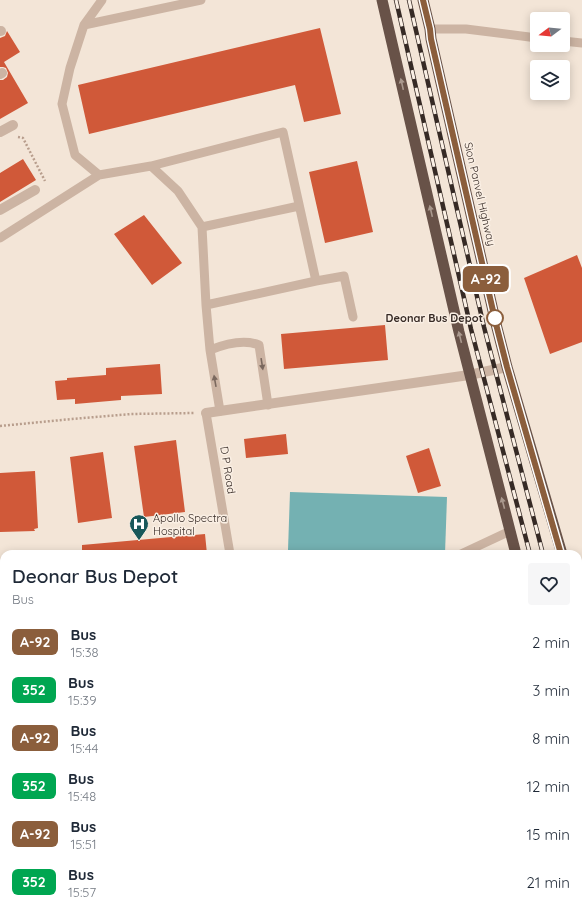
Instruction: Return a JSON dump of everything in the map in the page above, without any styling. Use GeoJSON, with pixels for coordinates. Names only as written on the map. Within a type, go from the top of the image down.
{"type":"FeatureCollection","features":[{"type":"Feature","properties":{"kind":"highway"},"geometry":{"type":"LineString","coordinates":[[382,0],[469,375],[515,550]]}},
{"type":"Feature","properties":{"kind":"highway","name":"Sion Panvel Highway"},"geometry":{"type":"LineString","coordinates":[[423,0],[496,324],[507,367],[561,550]]}},
{"type":"Feature","properties":{"kind":"street"},"geometry":{"type":"LineString","coordinates":[[0,132],[13,125]]}},
{"type":"Feature","properties":{"kind":"street"},"geometry":{"type":"LineString","coordinates":[[0,210],[35,190]]}},
{"type":"Feature","properties":{"kind":"street"},"geometry":{"type":"LineString","coordinates":[[206,413],[469,375],[507,367]]}},
{"type":"Feature","properties":{"kind":"lane"},"geometry":{"type":"LineString","coordinates":[[99,175],[75,156],[62,104],[70,68],[84,25],[102,0]]}},
{"type":"Feature","properties":{"kind":"lane"},"geometry":{"type":"LineString","coordinates":[[84,25],[201,0]]}},
{"type":"Feature","properties":{"kind":"lane"},"geometry":{"type":"LineString","coordinates":[[430,29],[466,29],[530,37]]}},
{"type":"Feature","properties":{"kind":"lane"},"geometry":{"type":"LineString","coordinates":[[570,42],[582,43]]}},
{"type":"Feature","properties":{"kind":"lane"},"geometry":{"type":"LineString","coordinates":[[0,238],[99,175],[151,166],[283,132],[316,282]]}},
{"type":"Feature","properties":{"kind":"lane"},"geometry":{"type":"LineString","coordinates":[[151,166],[178,190],[202,227],[210,350],[220,412]]}},
{"type":"Feature","properties":{"kind":"lane"},"geometry":{"type":"LineString","coordinates":[[202,227],[299,206]]}},
{"type":"Feature","properties":{"kind":"lane"},"geometry":{"type":"LineString","coordinates":[[206,305],[344,276],[353,317]]}},
{"type":"Feature","properties":{"kind":"lane"},"geometry":{"type":"LineString","coordinates":[[210,350],[220,346],[252,342],[259,345],[268,405]]}},
{"type":"Feature","properties":{"kind":"lane","name":"D P Road"},"geometry":{"type":"LineString","coordinates":[[206,413],[229,550]]}},
{"type":"Feature","properties":{"kind":"lane"},"geometry":{"type":"LineString","coordinates":[[469,550],[510,531]]}},
{"type":"Feature","properties":{"kind":"path"},"geometry":{"type":"LineString","coordinates":[[15,136],[23,138],[45,181],[43,186],[35,190]]}},
{"type":"Feature","properties":{"kind":"path"},"geometry":{"type":"LineString","coordinates":[[0,426],[72,418],[131,414],[206,413]]}},
{"type":"Feature","properties":{"kind":"water"},"geometry":{"type":"Polygon","coordinates":[[[290,492],[447,497],[445,550],[288,550],[290,492]]]}},
{"type":"Feature","properties":{"kind":"building"},"geometry":{"type":"Polygon","coordinates":[[[320,28],[341,114],[304,122],[295,85],[89,134],[78,85],[320,28]]]}},
{"type":"Feature","properties":{"kind":"building"},"geometry":{"type":"Polygon","coordinates":[[[7,31],[20,52],[4,62],[28,103],[0,119],[0,80],[7,77],[8,73],[6,68],[0,67],[0,38],[5,36],[7,31]]]}},
{"type":"Feature","properties":{"kind":"building"},"geometry":{"type":"Polygon","coordinates":[[[23,159],[36,180],[0,202],[0,173],[23,159]]]}},
{"type":"Feature","properties":{"kind":"building"},"geometry":{"type":"Polygon","coordinates":[[[357,161],[373,232],[325,243],[309,172],[357,161]]]}},
{"type":"Feature","properties":{"kind":"building"},"geometry":{"type":"Polygon","coordinates":[[[144,215],[182,263],[152,285],[114,234],[144,215]]]}},
{"type":"Feature","properties":{"kind":"building"},"geometry":{"type":"Polygon","coordinates":[[[577,255],[582,268],[582,342],[550,354],[524,278],[577,255]]]}},
{"type":"Feature","properties":{"kind":"building"},"geometry":{"type":"Polygon","coordinates":[[[385,325],[388,360],[284,369],[281,334],[385,325]]]}},
{"type":"Feature","properties":{"kind":"building"},"geometry":{"type":"Polygon","coordinates":[[[160,364],[162,394],[121,396],[121,400],[75,404],[75,399],[57,400],[55,381],[67,380],[67,378],[106,375],[106,368],[160,364]]]}},
{"type":"Feature","properties":{"kind":"building"},"geometry":{"type":"Polygon","coordinates":[[[286,434],[288,454],[246,458],[244,439],[286,434]]]}},
{"type":"Feature","properties":{"kind":"building"},"geometry":{"type":"Polygon","coordinates":[[[176,440],[185,512],[144,517],[134,446],[176,440]]]}},
{"type":"Feature","properties":{"kind":"building"},"geometry":{"type":"Polygon","coordinates":[[[429,448],[441,486],[418,493],[406,456],[429,448]]]}},
{"type":"Feature","properties":{"kind":"building"},"geometry":{"type":"Polygon","coordinates":[[[103,452],[112,518],[78,523],[70,457],[103,452]]]}},
{"type":"Feature","properties":{"kind":"building"},"geometry":{"type":"Polygon","coordinates":[[[35,471],[38,528],[34,529],[35,531],[0,532],[0,473],[35,471]]]}},
{"type":"Feature","properties":{"kind":"building"},"geometry":{"type":"Polygon","coordinates":[[[205,534],[207,550],[82,550],[82,545],[205,534]]]}},
{"type":"Feature","properties":{"kind":"railway"},"geometry":{"type":"LineString","coordinates":[[396,0],[471,329],[529,550]]}},
{"type":"Feature","properties":{"kind":"railway"},"geometry":{"type":"LineString","coordinates":[[409,0],[484,327],[542,550]]}},
{"type":"Feature","properties":{"kind":"bus line","name":"A-92"},"geometry":{"type":"LineString","coordinates":[[423,0],[496,324],[560,550]]}},
{"type":"Feature","properties":{"kind":"place","name":"Deonar Bus Depot"},"geometry":{"type":"Point","coordinates":[495,318]}},
{"type":"Feature","properties":{"kind":"place","name":"Apollo Spectra Hospital"},"geometry":{"type":"Point","coordinates":[139,541]}}]}
